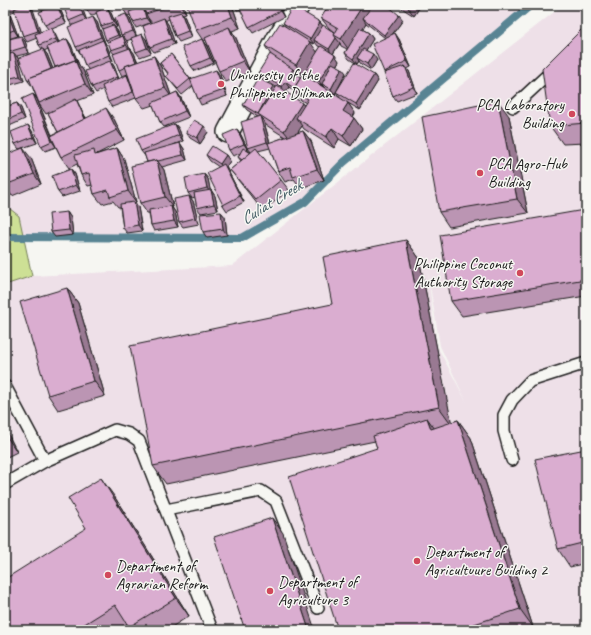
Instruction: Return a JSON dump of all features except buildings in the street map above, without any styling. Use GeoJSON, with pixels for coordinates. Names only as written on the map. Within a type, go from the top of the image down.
{"type":"FeatureCollection","features":[{"type":"Feature","properties":{"kind":"street"},"geometry":{"type":"LineString","coordinates":[[228,132],[278,38],[299,5]]}},
{"type":"Feature","properties":{"kind":"lane"},"geometry":{"type":"LineString","coordinates":[[513,107],[564,60]]}},
{"type":"Feature","properties":{"kind":"lane"},"geometry":{"type":"LineString","coordinates":[[512,460],[504,431],[504,415],[512,400],[530,381],[586,363]]}},
{"type":"Feature","properties":{"kind":"lane"},"geometry":{"type":"LineString","coordinates":[[5,386],[45,461]]}},
{"type":"Feature","properties":{"kind":"lane"},"geometry":{"type":"LineString","coordinates":[[5,484],[45,461],[107,432],[115,430],[122,431],[139,441],[142,445],[212,630]]}},
{"type":"Feature","properties":{"kind":"lane"},"geometry":{"type":"LineString","coordinates":[[166,510],[261,491],[268,495],[276,501],[318,608]]}},
{"type":"Feature","properties":{"kind":"shaded area","name":"University of the Philippines Diliman"},"geometry":{"type":"Polygon","coordinates":[[[5,5],[531,5],[343,163],[305,202],[242,238],[5,237],[5,5]]]}},
{"type":"Feature","properties":{"kind":"shaded area","name":"Department of Agrarian Reform"},"geometry":{"type":"Polygon","coordinates":[[[563,5],[586,5],[586,630],[5,630],[5,283],[32,276],[232,266],[563,5]],[[427,268],[437,346],[466,401],[440,346],[427,268]]]}},
{"type":"Feature","properties":{"kind":"green space"},"geometry":{"type":"Polygon","coordinates":[[[5,205],[19,216],[32,276],[5,285],[5,205]]]}},
{"type":"Feature","properties":{"kind":"waterway","name":"Culiat Creek"},"geometry":{"type":"LineString","coordinates":[[5,237],[242,238],[305,202],[343,163],[531,5]]}},
{"type":"Feature","properties":{"kind":"place","name":"University of the Philippines Diliman"},"geometry":{"type":"Point","coordinates":[221,84]}},
{"type":"Feature","properties":{"kind":"place","name":"PCA Laboratory Building"},"geometry":{"type":"Point","coordinates":[572,114]}},
{"type":"Feature","properties":{"kind":"place","name":"PCA Agro-Hub Building"},"geometry":{"type":"Point","coordinates":[480,173]}},
{"type":"Feature","properties":{"kind":"place","name":"Philippine Coconut Authority Storage"},"geometry":{"type":"Point","coordinates":[520,273]}},
{"type":"Feature","properties":{"kind":"place","name":"Department of Agricultuure Building 2"},"geometry":{"type":"Point","coordinates":[417,561]}},
{"type":"Feature","properties":{"kind":"place","name":"Department of Agrarian Reform"},"geometry":{"type":"Point","coordinates":[108,575]}},
{"type":"Feature","properties":{"kind":"place","name":"Department of Agriculture 3"},"geometry":{"type":"Point","coordinates":[270,591]}}]}
